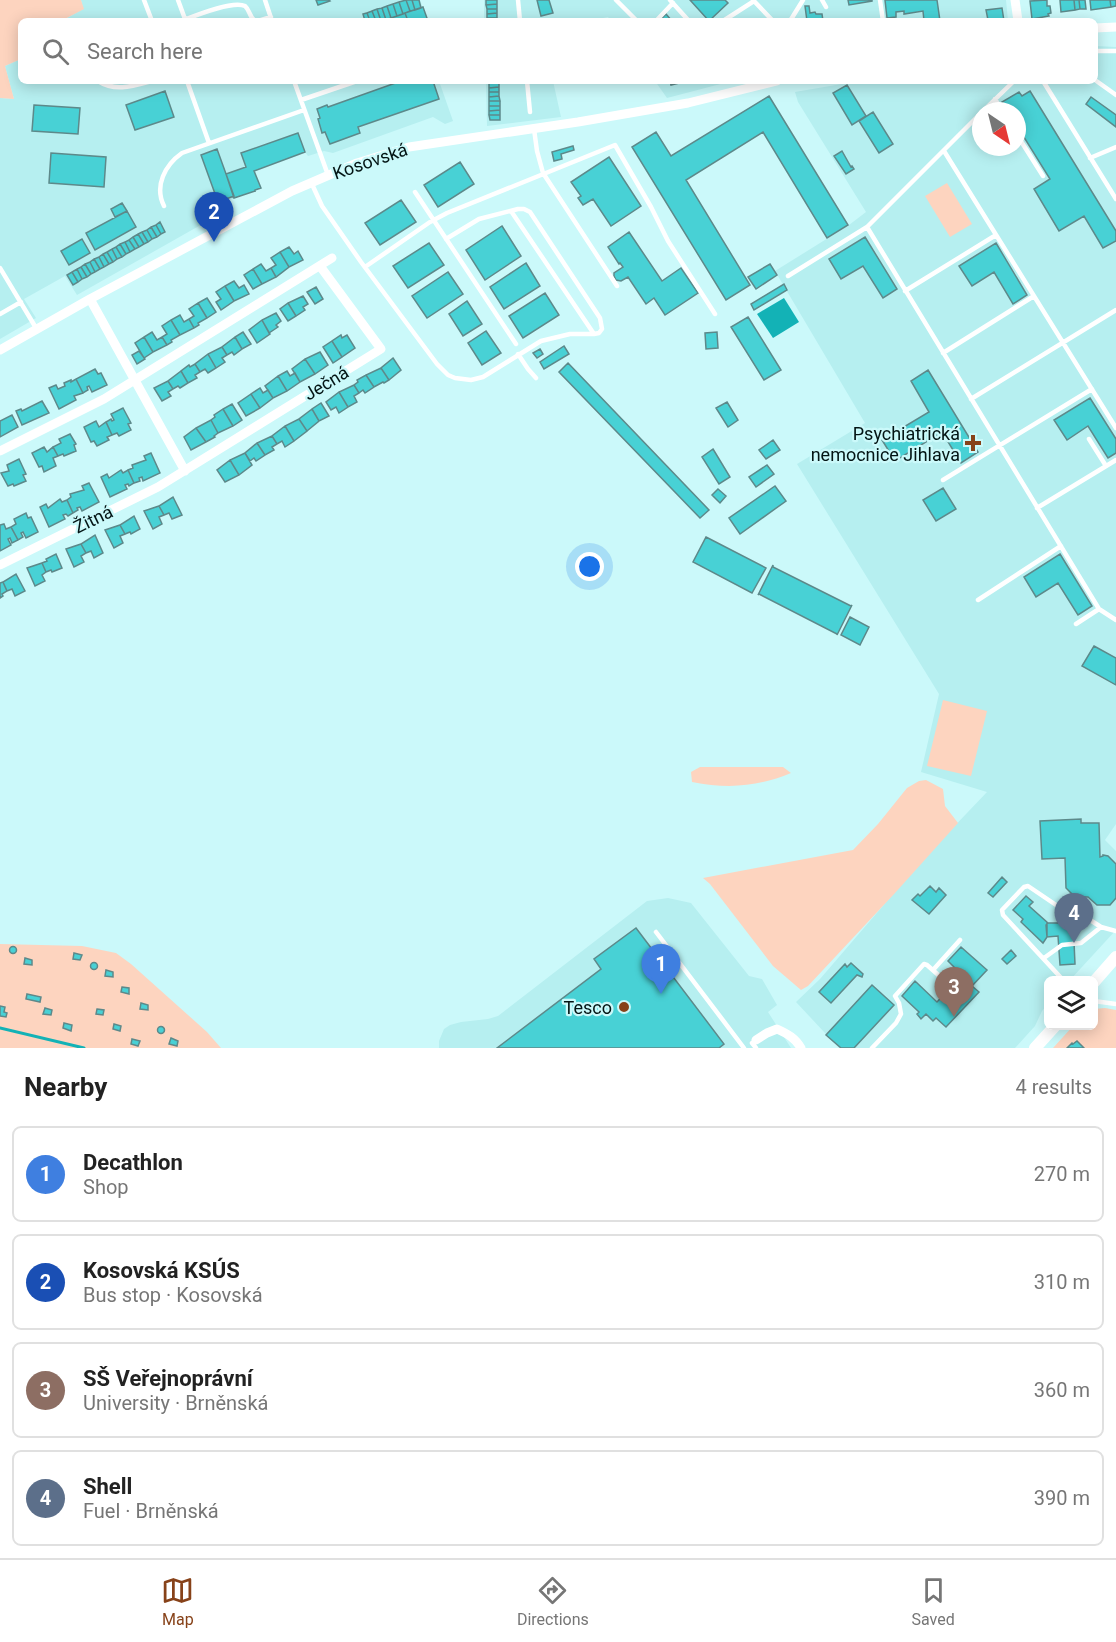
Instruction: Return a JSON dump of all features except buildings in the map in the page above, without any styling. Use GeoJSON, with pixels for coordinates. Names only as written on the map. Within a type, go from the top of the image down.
{"type":"FeatureCollection","features":[{"type":"Feature","properties":{"kind":"main road"},"geometry":{"type":"LineString","coordinates":[[1098,977],[1116,957]]}},
{"type":"Feature","properties":{"kind":"main road"},"geometry":{"type":"LineString","coordinates":[[1035,1048],[1051,1030]]}},
{"type":"Feature","properties":{"kind":"street"},"geometry":{"type":"LineString","coordinates":[[1015,0],[1018,18]]}},
{"type":"Feature","properties":{"kind":"street"},"geometry":{"type":"LineString","coordinates":[[1098,28],[1116,27]]}},
{"type":"Feature","properties":{"kind":"street","name":"Kosovská"},"geometry":{"type":"LineString","coordinates":[[0,350],[36,328],[311,182],[357,163],[409,147],[688,103],[765,84]]}},
{"type":"Feature","properties":{"kind":"street"},"geometry":{"type":"LineString","coordinates":[[0,451],[98,402],[332,258]]}},
{"type":"Feature","properties":{"kind":"street","name":"Ječná"},"geometry":{"type":"LineString","coordinates":[[185,471],[381,350],[320,266]]}},
{"type":"Feature","properties":{"kind":"street"},"geometry":{"type":"LineString","coordinates":[[90,299],[185,471]]}},
{"type":"Feature","properties":{"kind":"street","name":"Žitná"},"geometry":{"type":"LineString","coordinates":[[0,565],[158,487],[185,471]]}},
{"type":"Feature","properties":{"kind":"street"},"geometry":{"type":"LineString","coordinates":[[755,1044],[767,1033],[777,1029],[796,1040],[801,1048]]}},
{"type":"Feature","properties":{"kind":"lane"},"geometry":{"type":"LineString","coordinates":[[144,0],[151,18]]}},
{"type":"Feature","properties":{"kind":"lane"},"geometry":{"type":"LineString","coordinates":[[178,0],[182,18]]}},
{"type":"Feature","properties":{"kind":"lane"},"geometry":{"type":"LineString","coordinates":[[265,0],[272,18]]}},
{"type":"Feature","properties":{"kind":"lane"},"geometry":{"type":"LineString","coordinates":[[518,0],[520,18]]}},
{"type":"Feature","properties":{"kind":"lane"},"geometry":{"type":"LineString","coordinates":[[616,0],[634,18]]}},
{"type":"Feature","properties":{"kind":"lane"},"geometry":{"type":"LineString","coordinates":[[727,18],[753,0],[770,18]]}},
{"type":"Feature","properties":{"kind":"lane"},"geometry":{"type":"LineString","coordinates":[[792,18],[803,0]]}},
{"type":"Feature","properties":{"kind":"lane"},"geometry":{"type":"LineString","coordinates":[[822,0],[826,7]]}},
{"type":"Feature","properties":{"kind":"lane"},"geometry":{"type":"LineString","coordinates":[[880,0],[883,18]]}},
{"type":"Feature","properties":{"kind":"lane"},"geometry":{"type":"LineString","coordinates":[[188,18],[225,4],[237,2],[245,6],[252,18]]}},
{"type":"Feature","properties":{"kind":"lane"},"geometry":{"type":"LineString","coordinates":[[658,18],[671,2],[686,18]]}},
{"type":"Feature","properties":{"kind":"lane"},"geometry":{"type":"LineString","coordinates":[[1098,51],[1116,51]]}},
{"type":"Feature","properties":{"kind":"lane"},"geometry":{"type":"LineString","coordinates":[[1098,82],[1116,95]]}},
{"type":"Feature","properties":{"kind":"lane"},"geometry":{"type":"LineString","coordinates":[[104,84],[111,87],[130,87],[135,84]]}},
{"type":"Feature","properties":{"kind":"lane"},"geometry":{"type":"LineString","coordinates":[[188,84],[209,143]]}},
{"type":"Feature","properties":{"kind":"lane"},"geometry":{"type":"LineString","coordinates":[[295,84],[328,175]]}},
{"type":"Feature","properties":{"kind":"lane"},"geometry":{"type":"LineString","coordinates":[[301,100],[348,84]]}},
{"type":"Feature","properties":{"kind":"lane"},"geometry":{"type":"LineString","coordinates":[[527,84],[530,112]]}},
{"type":"Feature","properties":{"kind":"lane"},"geometry":{"type":"LineString","coordinates":[[992,102],[1011,84]]}},
{"type":"Feature","properties":{"kind":"lane"},"geometry":{"type":"LineString","coordinates":[[1045,84],[1116,199]]}},
{"type":"Feature","properties":{"kind":"lane"},"geometry":{"type":"LineString","coordinates":[[164,206],[159,191],[166,168],[182,153],[304,110]]}},
{"type":"Feature","properties":{"kind":"lane"},"geometry":{"type":"LineString","coordinates":[[788,276],[867,227],[972,122]]}},
{"type":"Feature","properties":{"kind":"lane"},"geometry":{"type":"LineString","coordinates":[[534,129],[543,173],[616,286]]}},
{"type":"Feature","properties":{"kind":"lane"},"geometry":{"type":"LineString","coordinates":[[364,267],[447,213],[615,145],[668,241],[715,314]]}},
{"type":"Feature","properties":{"kind":"lane"},"geometry":{"type":"LineString","coordinates":[[1090,158],[1116,147]]}},
{"type":"Feature","properties":{"kind":"lane"},"geometry":{"type":"LineString","coordinates":[[1026,149],[1043,176]]}},
{"type":"Feature","properties":{"kind":"lane"},"geometry":{"type":"LineString","coordinates":[[944,151],[1116,428]]}},
{"type":"Feature","properties":{"kind":"lane"},"geometry":{"type":"LineString","coordinates":[[311,182],[322,206],[364,267],[436,364],[448,375],[463,380],[483,376],[541,341],[570,333],[594,334],[599,333],[602,329],[600,318],[530,212],[524,209],[479,219],[446,238]]}},
{"type":"Feature","properties":{"kind":"lane"},"geometry":{"type":"LineString","coordinates":[[416,192],[516,344]]}},
{"type":"Feature","properties":{"kind":"lane"},"geometry":{"type":"LineString","coordinates":[[511,211],[594,334]]}},
{"type":"Feature","properties":{"kind":"lane"},"geometry":{"type":"LineString","coordinates":[[867,227],[1099,609],[1116,620]]}},
{"type":"Feature","properties":{"kind":"lane"},"geometry":{"type":"LineString","coordinates":[[905,291],[996,235]]}},
{"type":"Feature","properties":{"kind":"lane"},"geometry":{"type":"LineString","coordinates":[[0,268],[36,328]]}},
{"type":"Feature","properties":{"kind":"lane"},"geometry":{"type":"LineString","coordinates":[[943,353],[1034,296]]}},
{"type":"Feature","properties":{"kind":"lane"},"geometry":{"type":"LineString","coordinates":[[0,314],[21,302]]}},
{"type":"Feature","properties":{"kind":"lane"},"geometry":{"type":"LineString","coordinates":[[971,399],[1116,310]]}},
{"type":"Feature","properties":{"kind":"lane"},"geometry":{"type":"LineString","coordinates":[[518,354],[536,378]]}},
{"type":"Feature","properties":{"kind":"lane"},"geometry":{"type":"LineString","coordinates":[[943,480],[1092,389]]}},
{"type":"Feature","properties":{"kind":"lane"},"geometry":{"type":"LineString","coordinates":[[1089,439],[1106,466]]}},
{"type":"Feature","properties":{"kind":"lane"},"geometry":{"type":"LineString","coordinates":[[1037,508],[1116,460]]}},
{"type":"Feature","properties":{"kind":"lane"},"geometry":{"type":"LineString","coordinates":[[978,600],[1061,546]]}},
{"type":"Feature","properties":{"kind":"lane"},"geometry":{"type":"LineString","coordinates":[[1076,624],[1099,609]]}},
{"type":"Feature","properties":{"kind":"lane"},"geometry":{"type":"LineString","coordinates":[[1060,976],[1003,915],[1002,910],[1024,887],[1028,886],[1059,907],[1088,918],[1101,927],[1116,931]]}},
{"type":"Feature","properties":{"kind":"lane"},"geometry":{"type":"LineString","coordinates":[[1044,958],[1062,945],[1081,943],[1101,927]]}},
{"type":"Feature","properties":{"kind":"lane"},"geometry":{"type":"LineString","coordinates":[[656,932],[745,1048],[755,1044]]}},
{"type":"Feature","properties":{"kind":"lane"},"geometry":{"type":"LineString","coordinates":[[933,970],[960,940]]}},
{"type":"Feature","properties":{"kind":"lane"},"geometry":{"type":"LineString","coordinates":[[872,1048],[896,1023],[901,1014],[895,996],[924,964],[944,981]]}},
{"type":"Feature","properties":{"kind":"lane"},"geometry":{"type":"LineString","coordinates":[[1098,1002],[1116,1004]]}},
{"type":"Feature","properties":{"kind":"shaded area"},"geometry":{"type":"Polygon","coordinates":[[[0,0],[81,0],[84,9],[67,18],[18,18],[18,60],[5,66],[14,99],[0,98],[0,0]]]}},
{"type":"Feature","properties":{"kind":"shaded area"},"geometry":{"type":"Polygon","coordinates":[[[81,0],[420,0],[427,18],[67,18],[83,9],[81,0]]]}},
{"type":"Feature","properties":{"kind":"shaded area"},"geometry":{"type":"Polygon","coordinates":[[[484,0],[1006,0],[1008,18],[608,17],[484,18],[484,0]]]}},
{"type":"Feature","properties":{"kind":"shaded area","name":"Psychiatrická nemocnice Jihlava"},"geometry":{"type":"Polygon","coordinates":[[[1098,46],[1116,47],[1116,824],[1105,840],[1116,851],[1116,930],[1074,976],[1044,976],[1044,1009],[1035,1026],[1015,1048],[839,1048],[796,1002],[820,979],[925,857],[987,792],[921,772],[939,694],[797,464],[865,423],[775,271],[866,212],[798,102],[795,92],[842,84],[1098,84],[1098,46]]]}},
{"type":"Feature","properties":{"kind":"shaded area"},"geometry":{"type":"Polygon","coordinates":[[[18,60],[18,84],[440,84],[453,121],[445,124],[433,117],[333,153],[324,151],[308,156],[305,152],[255,170],[261,188],[256,192],[227,201],[229,209],[77,295],[65,276],[24,299],[36,318],[0,339],[0,98],[14,99],[5,66],[18,60]]]}},
{"type":"Feature","properties":{"kind":"shaded area"},"geometry":{"type":"Polygon","coordinates":[[[486,84],[554,84],[561,117],[487,126],[486,84]]]}},
{"type":"Feature","properties":{"kind":"shaded area"},"geometry":{"type":"Polygon","coordinates":[[[657,84],[721,84],[667,98],[657,84]]]}},
{"type":"Feature","properties":{"kind":"shaded area"},"geometry":{"type":"Polygon","coordinates":[[[947,183],[972,224],[950,237],[925,196],[947,183]]]}},
{"type":"Feature","properties":{"kind":"shaded area"},"geometry":{"type":"Polygon","coordinates":[[[943,700],[987,711],[971,776],[927,766],[943,700]]]}},
{"type":"Feature","properties":{"kind":"shaded area"},"geometry":{"type":"Polygon","coordinates":[[[700,767],[783,767],[791,773],[754,784],[718,786],[692,782],[691,772],[700,767]]]}},
{"type":"Feature","properties":{"kind":"shaded area"},"geometry":{"type":"Polygon","coordinates":[[[926,780],[943,789],[945,806],[958,823],[808,986],[801,990],[773,966],[703,878],[853,850],[907,788],[926,780]]]}},
{"type":"Feature","properties":{"kind":"shaded area"},"geometry":{"type":"Polygon","coordinates":[[[668,898],[691,903],[749,976],[762,979],[777,1005],[768,1012],[791,1048],[439,1048],[444,1029],[450,1025],[498,1016],[647,901],[668,898]]]}},
{"type":"Feature","properties":{"kind":"shaded area"},"geometry":{"type":"Polygon","coordinates":[[[0,944],[82,946],[116,953],[207,1032],[221,1048],[0,1048],[0,944]]]}},
{"type":"Feature","properties":{"kind":"shaded area"},"geometry":{"type":"Polygon","coordinates":[[[1098,1009],[1116,1010],[1116,1048],[1053,1048],[1069,1030],[1098,1030],[1098,1009]]]}},
{"type":"Feature","properties":{"kind":"water"},"geometry":{"type":"Polygon","coordinates":[[[784,298],[799,322],[773,338],[757,314],[784,298]]]}},
{"type":"Feature","properties":{"kind":"waterway"},"geometry":{"type":"LineString","coordinates":[[0,1028],[84,1048]]}},
{"type":"Feature","properties":{"kind":"place","name":"Kosovská KSÚS"},"geometry":{"type":"Point","coordinates":[214,242]}},
{"type":"Feature","properties":{"kind":"place","name":"Psychiatrická nemocnice Jihlava"},"geometry":{"type":"Point","coordinates":[973,443]}},
{"type":"Feature","properties":{"kind":"place","name":"Shell"},"geometry":{"type":"Point","coordinates":[1074,943]}},
{"type":"Feature","properties":{"kind":"place","name":"Decathlon"},"geometry":{"type":"Point","coordinates":[661,994]}},
{"type":"Feature","properties":{"kind":"place","name":"Tesco"},"geometry":{"type":"Point","coordinates":[624,1007]}},
{"type":"Feature","properties":{"kind":"place","name":"SŠ Veřejnoprávní"},"geometry":{"type":"Point","coordinates":[954,1017]}}]}
